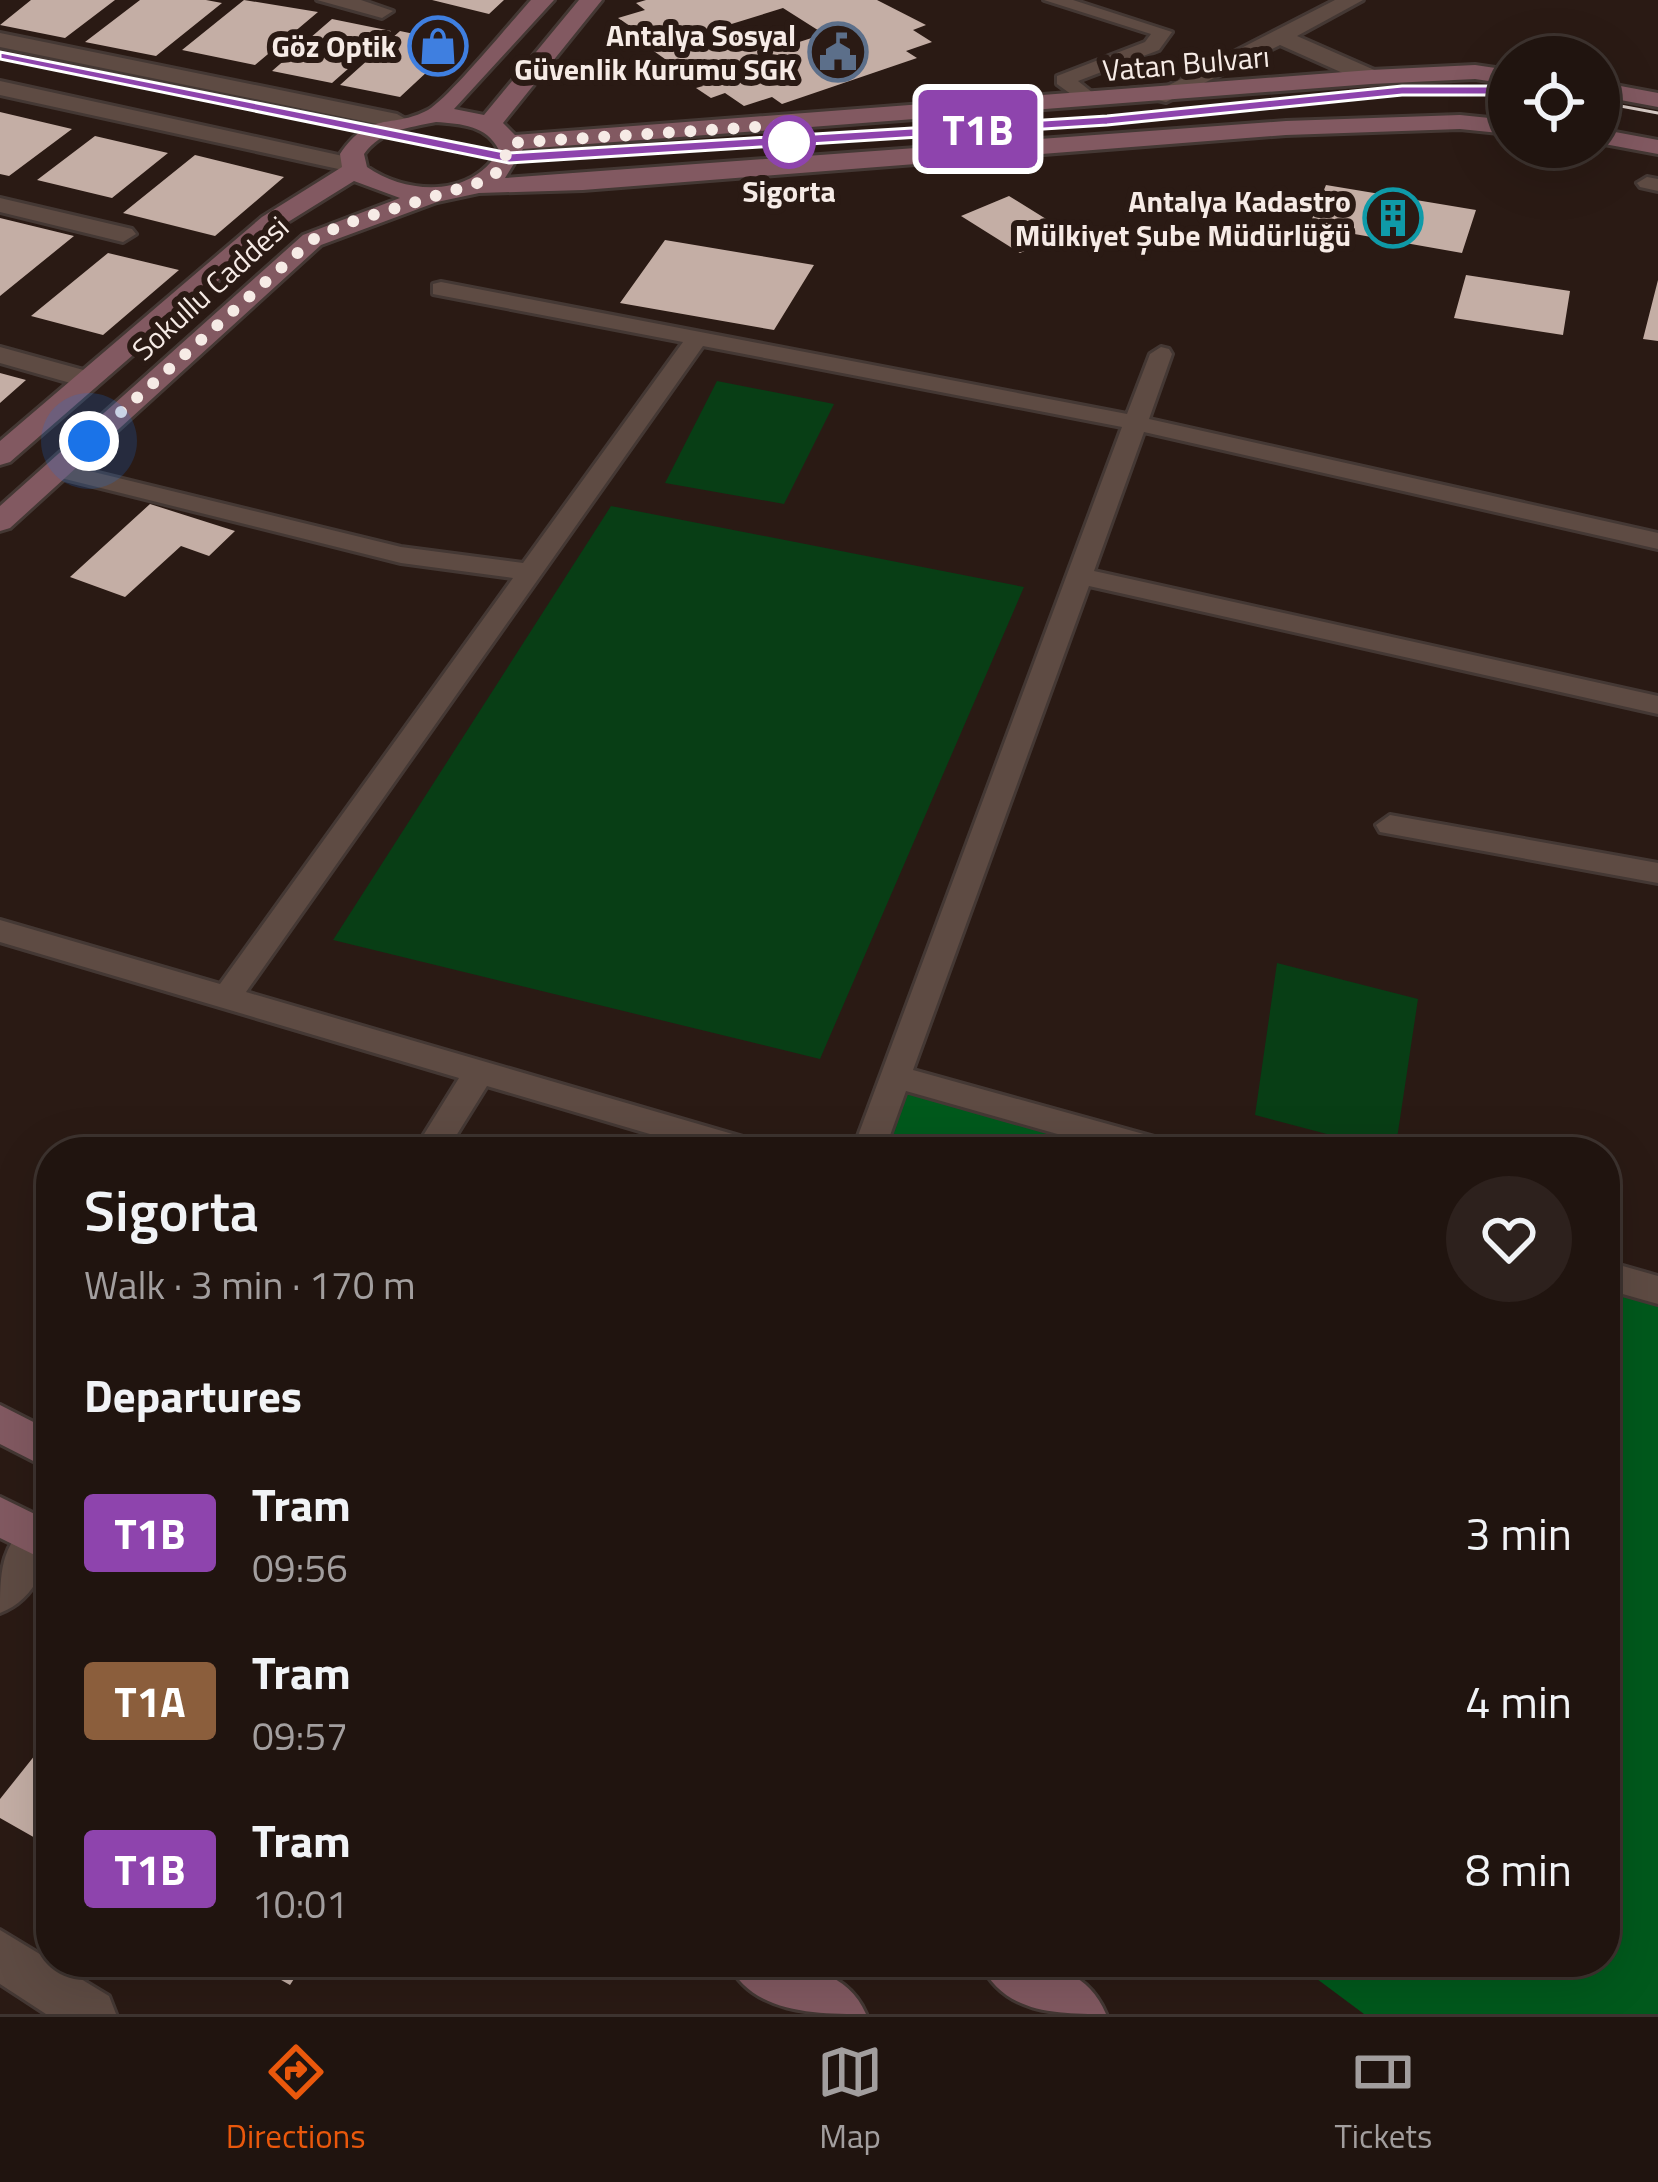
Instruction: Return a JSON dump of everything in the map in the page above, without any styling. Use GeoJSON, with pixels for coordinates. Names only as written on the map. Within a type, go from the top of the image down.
{"type":"FeatureCollection","features":[{"type":"Feature","properties":{"kind":"main road"},"geometry":{"type":"LineString","coordinates":[[436,115],[543,0]]}},
{"type":"Feature","properties":{"kind":"main road"},"geometry":{"type":"LineString","coordinates":[[489,124],[591,0]]}},
{"type":"Feature","properties":{"kind":"main road","name":"Vatan Bulvarı"},"geometry":{"type":"LineString","coordinates":[[509,143],[1157,97],[1371,77],[1488,74]]}},
{"type":"Feature","properties":{"kind":"main road"},"geometry":{"type":"LineString","coordinates":[[1620,93],[1658,100]]}},
{"type":"Feature","properties":{"kind":"main road"},"geometry":{"type":"LineString","coordinates":[[397,121],[436,115],[489,124],[509,143],[502,169],[474,186]]}},
{"type":"Feature","properties":{"kind":"main road","name":"Sokullu Caddesi"},"geometry":{"type":"LineString","coordinates":[[0,456],[271,222],[353,168],[358,143],[397,121]]}},
{"type":"Feature","properties":{"kind":"main road"},"geometry":{"type":"LineString","coordinates":[[353,168],[385,190],[436,194],[474,186],[584,183],[1286,128],[1488,125]]}},
{"type":"Feature","properties":{"kind":"main road"},"geometry":{"type":"LineString","coordinates":[[1620,140],[1658,147]]}},
{"type":"Feature","properties":{"kind":"main road","name":"Sokullu Caddesi"},"geometry":{"type":"LineString","coordinates":[[0,521],[312,240],[344,224],[436,194]]}},
{"type":"Feature","properties":{"kind":"main road"},"geometry":{"type":"LineString","coordinates":[[0,1424],[36,1444]]}},
{"type":"Feature","properties":{"kind":"main road"},"geometry":{"type":"LineString","coordinates":[[0,1516],[36,1536]]}},
{"type":"Feature","properties":{"kind":"main road"},"geometry":{"type":"LineString","coordinates":[[778,1977],[841,2014]]}},
{"type":"Feature","properties":{"kind":"main road"},"geometry":{"type":"LineString","coordinates":[[1027,1977],[1081,2014]]}},
{"type":"Feature","properties":{"kind":"street"},"geometry":{"type":"LineString","coordinates":[[328,0],[382,11]]}},
{"type":"Feature","properties":{"kind":"street"},"geometry":{"type":"LineString","coordinates":[[1157,97],[1352,0]]}},
{"type":"Feature","properties":{"kind":"street"},"geometry":{"type":"LineString","coordinates":[[1276,35],[1371,77]]}},
{"type":"Feature","properties":{"kind":"street"},"geometry":{"type":"LineString","coordinates":[[0,40],[397,121]]}},
{"type":"Feature","properties":{"kind":"street"},"geometry":{"type":"LineString","coordinates":[[0,88],[353,168]]}},
{"type":"Feature","properties":{"kind":"street"},"geometry":{"type":"LineString","coordinates":[[0,206],[123,234]]}},
{"type":"Feature","properties":{"kind":"street"},"geometry":{"type":"LineString","coordinates":[[0,355],[88,380]]}},
{"type":"Feature","properties":{"kind":"street"},"geometry":{"type":"LineString","coordinates":[[0,1593],[36,1552]]}},
{"type":"Feature","properties":{"kind":"street"},"geometry":{"type":"LineString","coordinates":[[0,1955],[91,2014]]}},
{"type":"Feature","properties":{"kind":"lane"},"geometry":{"type":"LineString","coordinates":[[1053,0],[1162,32],[1152,46],[1064,80],[1093,101]]}},
{"type":"Feature","properties":{"kind":"lane"},"geometry":{"type":"LineString","coordinates":[[442,289],[1136,423],[1658,541]]}},
{"type":"Feature","properties":{"kind":"lane"},"geometry":{"type":"LineString","coordinates":[[226,997],[697,338]]}},
{"type":"Feature","properties":{"kind":"lane"},"geometry":{"type":"LineString","coordinates":[[874,1137],[1161,355]]}},
{"type":"Feature","properties":{"kind":"lane"},"geometry":{"type":"LineString","coordinates":[[57,470],[401,555],[530,572]]}},
{"type":"Feature","properties":{"kind":"lane"},"geometry":{"type":"LineString","coordinates":[[1080,576],[1658,705]]}},
{"type":"Feature","properties":{"kind":"lane"},"geometry":{"type":"LineString","coordinates":[[1390,825],[1658,873]]}},
{"type":"Feature","properties":{"kind":"lane"},"geometry":{"type":"LineString","coordinates":[[0,931],[702,1137]]}},
{"type":"Feature","properties":{"kind":"lane"},"geometry":{"type":"LineString","coordinates":[[438,1137],[479,1072]]}},
{"type":"Feature","properties":{"kind":"lane"},"geometry":{"type":"LineString","coordinates":[[896,1077],[1111,1137]]}},
{"type":"Feature","properties":{"kind":"lane"},"geometry":{"type":"LineString","coordinates":[[1620,1279],[1658,1290]]}},
{"type":"Feature","properties":{"kind":"green space"},"geometry":{"type":"Polygon","coordinates":[[[717,381],[834,404],[784,504],[665,483],[717,381]]]}},
{"type":"Feature","properties":{"kind":"green space"},"geometry":{"type":"Polygon","coordinates":[[[611,506],[1024,587],[820,1059],[333,940],[611,506]]]}},
{"type":"Feature","properties":{"kind":"green space"},"geometry":{"type":"Polygon","coordinates":[[[1277,963],[1418,999],[1397,1137],[1338,1137],[1255,1115],[1277,963]]]}},
{"type":"Feature","properties":{"kind":"green space"},"geometry":{"type":"Polygon","coordinates":[[[896,1077],[1111,1137],[874,1137],[896,1077]]]}},
{"type":"Feature","properties":{"kind":"green space"},"geometry":{"type":"Polygon","coordinates":[[[1620,1279],[1658,1290],[1658,2014],[1364,2014],[1314,1977],[1620,1977],[1620,1279]]]}},
{"type":"Feature","properties":{"kind":"building"},"geometry":{"type":"Polygon","coordinates":[[[31,0],[115,0],[65,38],[0,25],[31,0]]]}},
{"type":"Feature","properties":{"kind":"building"},"geometry":{"type":"Polygon","coordinates":[[[140,0],[222,3],[156,56],[85,42],[140,0]]]}},
{"type":"Feature","properties":{"kind":"building"},"geometry":{"type":"Polygon","coordinates":[[[244,0],[318,12],[255,65],[182,50],[244,0]]]}},
{"type":"Feature","properties":{"kind":"building"},"geometry":{"type":"Polygon","coordinates":[[[432,0],[504,0],[489,14],[432,0]]]}},
{"type":"Feature","properties":{"kind":"building","name":"Antalya Sosyal Güvenlik Kurumu SGK"},"geometry":{"type":"Polygon","coordinates":[[[877,0],[926,25],[913,30],[932,42],[906,51],[917,58],[782,104],[772,97],[744,106],[725,93],[711,98],[696,88],[703,86],[641,42],[621,35],[636,30],[618,18],[645,10],[636,3],[877,0]],[[783,8],[725,26],[765,53],[824,34],[783,8]]]}},
{"type":"Feature","properties":{"kind":"building"},"geometry":{"type":"Polygon","coordinates":[[[332,19],[391,31],[332,83],[272,71],[332,19]]]}},
{"type":"Feature","properties":{"kind":"building"},"geometry":{"type":"Polygon","coordinates":[[[400,31],[458,43],[400,97],[340,85],[400,31]]]}},
{"type":"Feature","properties":{"kind":"building"},"geometry":{"type":"Polygon","coordinates":[[[0,112],[72,129],[9,176],[0,174],[0,112]]]}},
{"type":"Feature","properties":{"kind":"building"},"geometry":{"type":"Polygon","coordinates":[[[95,136],[168,153],[112,198],[37,180],[95,136]]]}},
{"type":"Feature","properties":{"kind":"building"},"geometry":{"type":"Polygon","coordinates":[[[195,155],[284,177],[215,236],[123,213],[195,155]]]}},
{"type":"Feature","properties":{"kind":"building","name":"Antalya Kadastro Mülkiyet Şube Müdürlüğü"},"geometry":{"type":"Polygon","coordinates":[[[1326,185],[1476,210],[1462,253],[1309,226],[1326,185]]]}},
{"type":"Feature","properties":{"kind":"building"},"geometry":{"type":"Polygon","coordinates":[[[1009,196],[1067,232],[1020,253],[961,216],[1009,196]]]}},
{"type":"Feature","properties":{"kind":"building"},"geometry":{"type":"Polygon","coordinates":[[[0,218],[74,236],[0,296],[0,218]]]}},
{"type":"Feature","properties":{"kind":"building"},"geometry":{"type":"Polygon","coordinates":[[[665,240],[814,265],[774,330],[620,303],[665,240]]]}},
{"type":"Feature","properties":{"kind":"building"},"geometry":{"type":"Polygon","coordinates":[[[108,253],[179,270],[103,335],[31,316],[108,253]]]}},
{"type":"Feature","properties":{"kind":"building"},"geometry":{"type":"Polygon","coordinates":[[[1466,275],[1570,291],[1563,335],[1454,318],[1466,275]]]}},
{"type":"Feature","properties":{"kind":"building"},"geometry":{"type":"Polygon","coordinates":[[[1658,280],[1658,341],[1643,339],[1658,280]]]}},
{"type":"Feature","properties":{"kind":"building"},"geometry":{"type":"Polygon","coordinates":[[[0,373],[26,380],[0,403],[0,373]]]}},
{"type":"Feature","properties":{"kind":"building"},"geometry":{"type":"Polygon","coordinates":[[[150,504],[235,531],[209,556],[181,546],[125,597],[70,577],[150,504]]]}},
{"type":"Feature","properties":{"kind":"building"},"geometry":{"type":"Polygon","coordinates":[[[36,1754],[36,1838],[0,1818],[0,1799],[36,1754]]]}},
{"type":"Feature","properties":{"kind":"tram line"},"geometry":{"type":"LineString","coordinates":[[0,56],[509,158],[1107,121],[1402,91],[1488,90]]}},
{"type":"Feature","properties":{"kind":"tram line","name":"T1B"},"geometry":{"type":"LineString","coordinates":[[0,56],[509,158],[1107,121],[1402,91],[1488,89]]}},
{"type":"Feature","properties":{"kind":"tram line"},"geometry":{"type":"LineString","coordinates":[[1620,106],[1658,113]]}},
{"type":"Feature","properties":{"kind":"place","name":"Göz Optik"},"geometry":{"type":"Point","coordinates":[438,46]}},
{"type":"Feature","properties":{"kind":"place","name":"Antalya Sosyal Güvenlik Kurumu SGK"},"geometry":{"type":"Point","coordinates":[838,52]}},
{"type":"Feature","properties":{"kind":"place","name":"Sigorta"},"geometry":{"type":"Point","coordinates":[789,142]}},
{"type":"Feature","properties":{"kind":"place","name":"Antalya Kadastro Mülkiyet Şube Müdürlüğü"},"geometry":{"type":"Point","coordinates":[1393,218]}},
{"type":"Feature","properties":{"kind":"route"},"geometry":{"type":"LineString","coordinates":[[89,441],[312,240],[344,224],[474,186],[502,169],[509,158],[509,143],[786,125],[789,142]]}}]}
